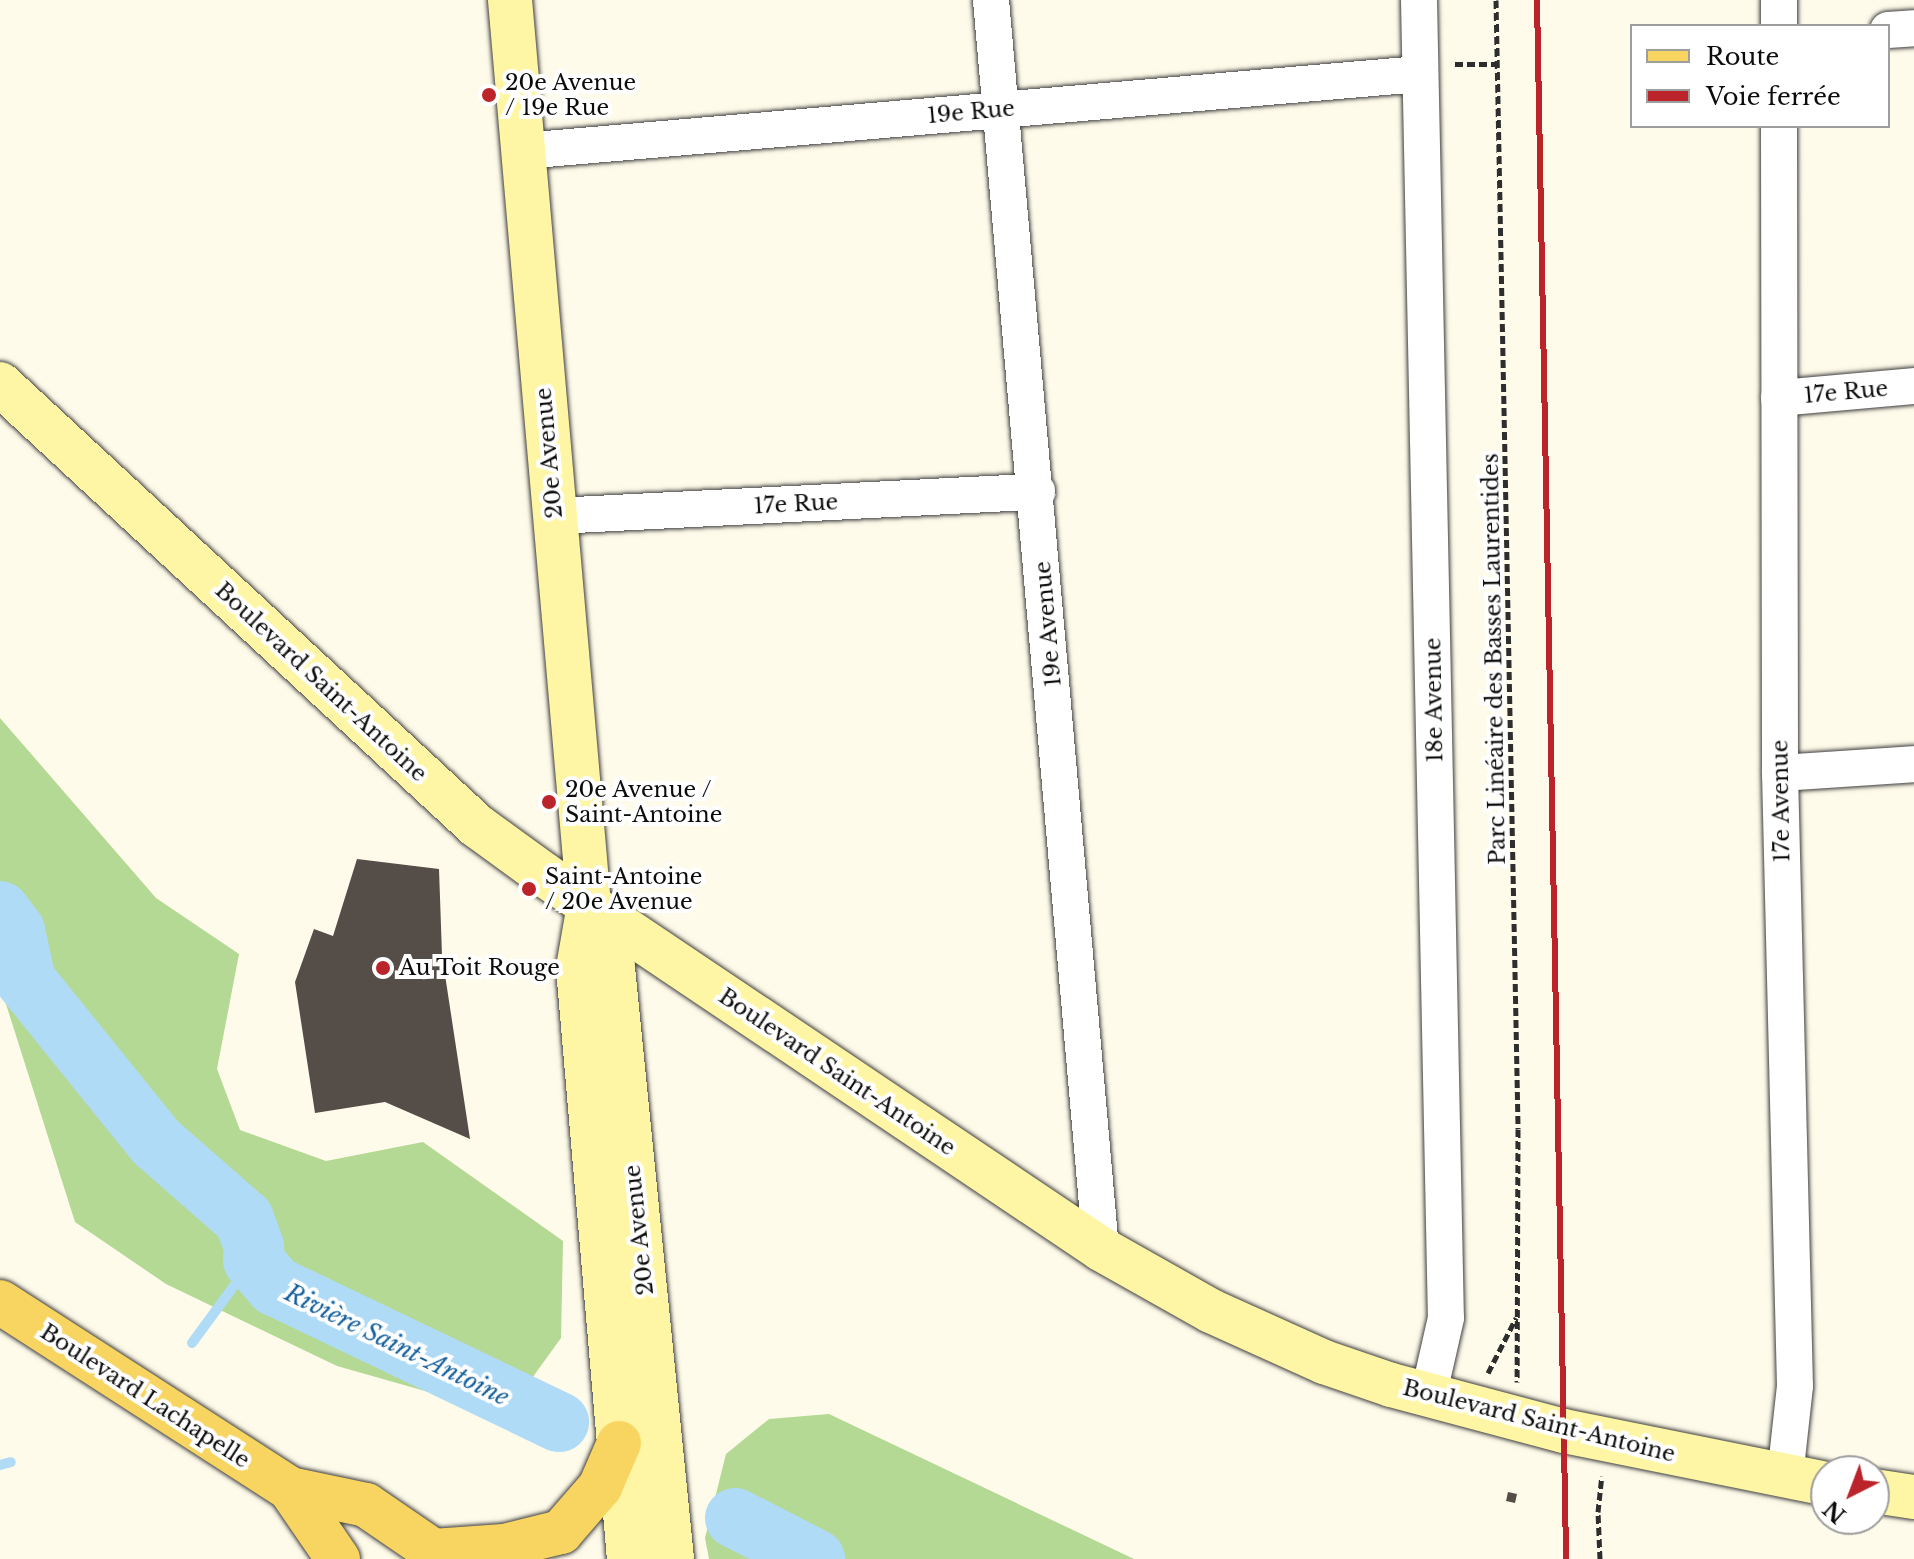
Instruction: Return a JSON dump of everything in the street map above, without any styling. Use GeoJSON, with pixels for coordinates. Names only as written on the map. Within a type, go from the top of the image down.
{"type":"FeatureCollection","features":[{"type":"Feature","properties":{"kind":"main road","name":"Boulevard Lachapelle"},"geometry":{"type":"LineString","coordinates":[[0,1302],[290,1489],[366,1505],[439,1555]]}},
{"type":"Feature","properties":{"kind":"main road"},"geometry":{"type":"LineString","coordinates":[[439,1555],[504,1546],[561,1532],[600,1487],[619,1443]]}},
{"type":"Feature","properties":{"kind":"main road","name":"Boulevard Lachapelle"},"geometry":{"type":"LineString","coordinates":[[290,1489],[338,1559]]}},
{"type":"Feature","properties":{"kind":"street","name":"20e Avenue"},"geometry":{"type":"LineString","coordinates":[[510,0],[589,905],[578,968],[629,1559]]}},
{"type":"Feature","properties":{"kind":"street","name":"19e Avenue"},"geometry":{"type":"LineString","coordinates":[[991,0],[1037,492],[1101,1249]]}},
{"type":"Feature","properties":{"kind":"street","name":"18e Avenue"},"geometry":{"type":"LineString","coordinates":[[1419,0],[1432,69],[1446,1318],[1428,1397]]}},
{"type":"Feature","properties":{"kind":"street"},"geometry":{"type":"LineString","coordinates":[[1779,0],[1779,24]]}},
{"type":"Feature","properties":{"kind":"street"},"geometry":{"type":"LineString","coordinates":[[1890,30],[1914,28]]}},
{"type":"Feature","properties":{"kind":"street","name":"19e Rue"},"geometry":{"type":"LineString","coordinates":[[523,151],[1432,69]]}},
{"type":"Feature","properties":{"kind":"street","name":"17e Avenue"},"geometry":{"type":"LineString","coordinates":[[1779,128],[1780,773],[1795,1386],[1806,1480]]}},
{"type":"Feature","properties":{"kind":"street","name":"Boulevard Saint-Antoine"},"geometry":{"type":"LineString","coordinates":[[0,384],[477,826],[589,905],[1101,1249],[1224,1318],[1324,1362],[1428,1397],[1564,1431],[1806,1480]]}},
{"type":"Feature","properties":{"kind":"street","name":"17e Rue"},"geometry":{"type":"LineString","coordinates":[[1779,398],[1914,386]]}},
{"type":"Feature","properties":{"kind":"street","name":"17e Rue"},"geometry":{"type":"LineString","coordinates":[[555,516],[1037,492]]}},
{"type":"Feature","properties":{"kind":"street"},"geometry":{"type":"LineString","coordinates":[[1780,773],[1914,764]]}},
{"type":"Feature","properties":{"kind":"street","name":"20e Avenue"},"geometry":{"type":"LineString","coordinates":[[589,905],[613,968],[672,1559]]}},
{"type":"Feature","properties":{"kind":"street"},"geometry":{"type":"LineString","coordinates":[[1890,1493],[1914,1497]]}},
{"type":"Feature","properties":{"kind":"path","name":"Parc Linéaire des Basses Laurentides"},"geometry":{"type":"LineString","coordinates":[[1496,0],[1518,1099],[1518,1394]]}},
{"type":"Feature","properties":{"kind":"path"},"geometry":{"type":"LineString","coordinates":[[1432,69],[1498,64]]}},
{"type":"Feature","properties":{"kind":"path","name":"Parc Linéaire des Basses Laurentides"},"geometry":{"type":"LineString","coordinates":[[1486,1380],[1516,1317]]}},
{"type":"Feature","properties":{"kind":"path"},"geometry":{"type":"LineString","coordinates":[[1600,1559],[1598,1512],[1605,1465]]}},
{"type":"Feature","properties":{"kind":"green space"},"geometry":{"type":"Polygon","coordinates":[[[0,718],[156,898],[239,954],[217,1069],[240,1130],[326,1161],[423,1142],[563,1241],[561,1338],[506,1414],[337,1366],[166,1284],[75,1222],[0,985],[0,718]]]}},
{"type":"Feature","properties":{"kind":"green space"},"geometry":{"type":"Polygon","coordinates":[[[829,1414],[1134,1559],[709,1559],[705,1538],[726,1454],[769,1419],[829,1414]]]}},
{"type":"Feature","properties":{"kind":"building"},"geometry":{"type":"Polygon","coordinates":[[[357,859],[439,869],[442,955],[470,1139],[385,1102],[315,1113],[295,982],[314,929],[333,936],[357,859]]]}},
{"type":"Feature","properties":{"kind":"building"},"geometry":{"type":"Polygon","coordinates":[[[1508,1492],[1517,1494],[1515,1503],[1506,1501],[1508,1492]]]}},
{"type":"Feature","properties":{"kind":"waterway","name":"Rivière Saint-Antoine"},"geometry":{"type":"LineString","coordinates":[[0,911],[15,931],[26,981],[156,1142],[244,1219],[254,1247],[253,1260],[275,1286],[559,1422]]}},
{"type":"Feature","properties":{"kind":"waterway"},"geometry":{"type":"LineString","coordinates":[[192,1343],[253,1260]]}},
{"type":"Feature","properties":{"kind":"waterway"},"geometry":{"type":"LineString","coordinates":[[0,1465],[11,1462]]}},
{"type":"Feature","properties":{"kind":"waterway","name":"Rivière Saint-Antoine"},"geometry":{"type":"LineString","coordinates":[[735,1518],[815,1559]]}},
{"type":"Feature","properties":{"kind":"railway"},"geometry":{"type":"LineString","coordinates":[[1537,0],[1566,1559]]}},
{"type":"Feature","properties":{"kind":"place","name":"20e Avenue / 19e Rue"},"geometry":{"type":"Point","coordinates":[489,95]}},
{"type":"Feature","properties":{"kind":"place","name":"20e Avenue / Saint-Antoine"},"geometry":{"type":"Point","coordinates":[549,802]}},
{"type":"Feature","properties":{"kind":"place","name":"Saint-Antoine / 20e Avenue"},"geometry":{"type":"Point","coordinates":[529,889]}},
{"type":"Feature","properties":{"kind":"place","name":"Au Toit Rouge"},"geometry":{"type":"Point","coordinates":[383,968]}}]}
